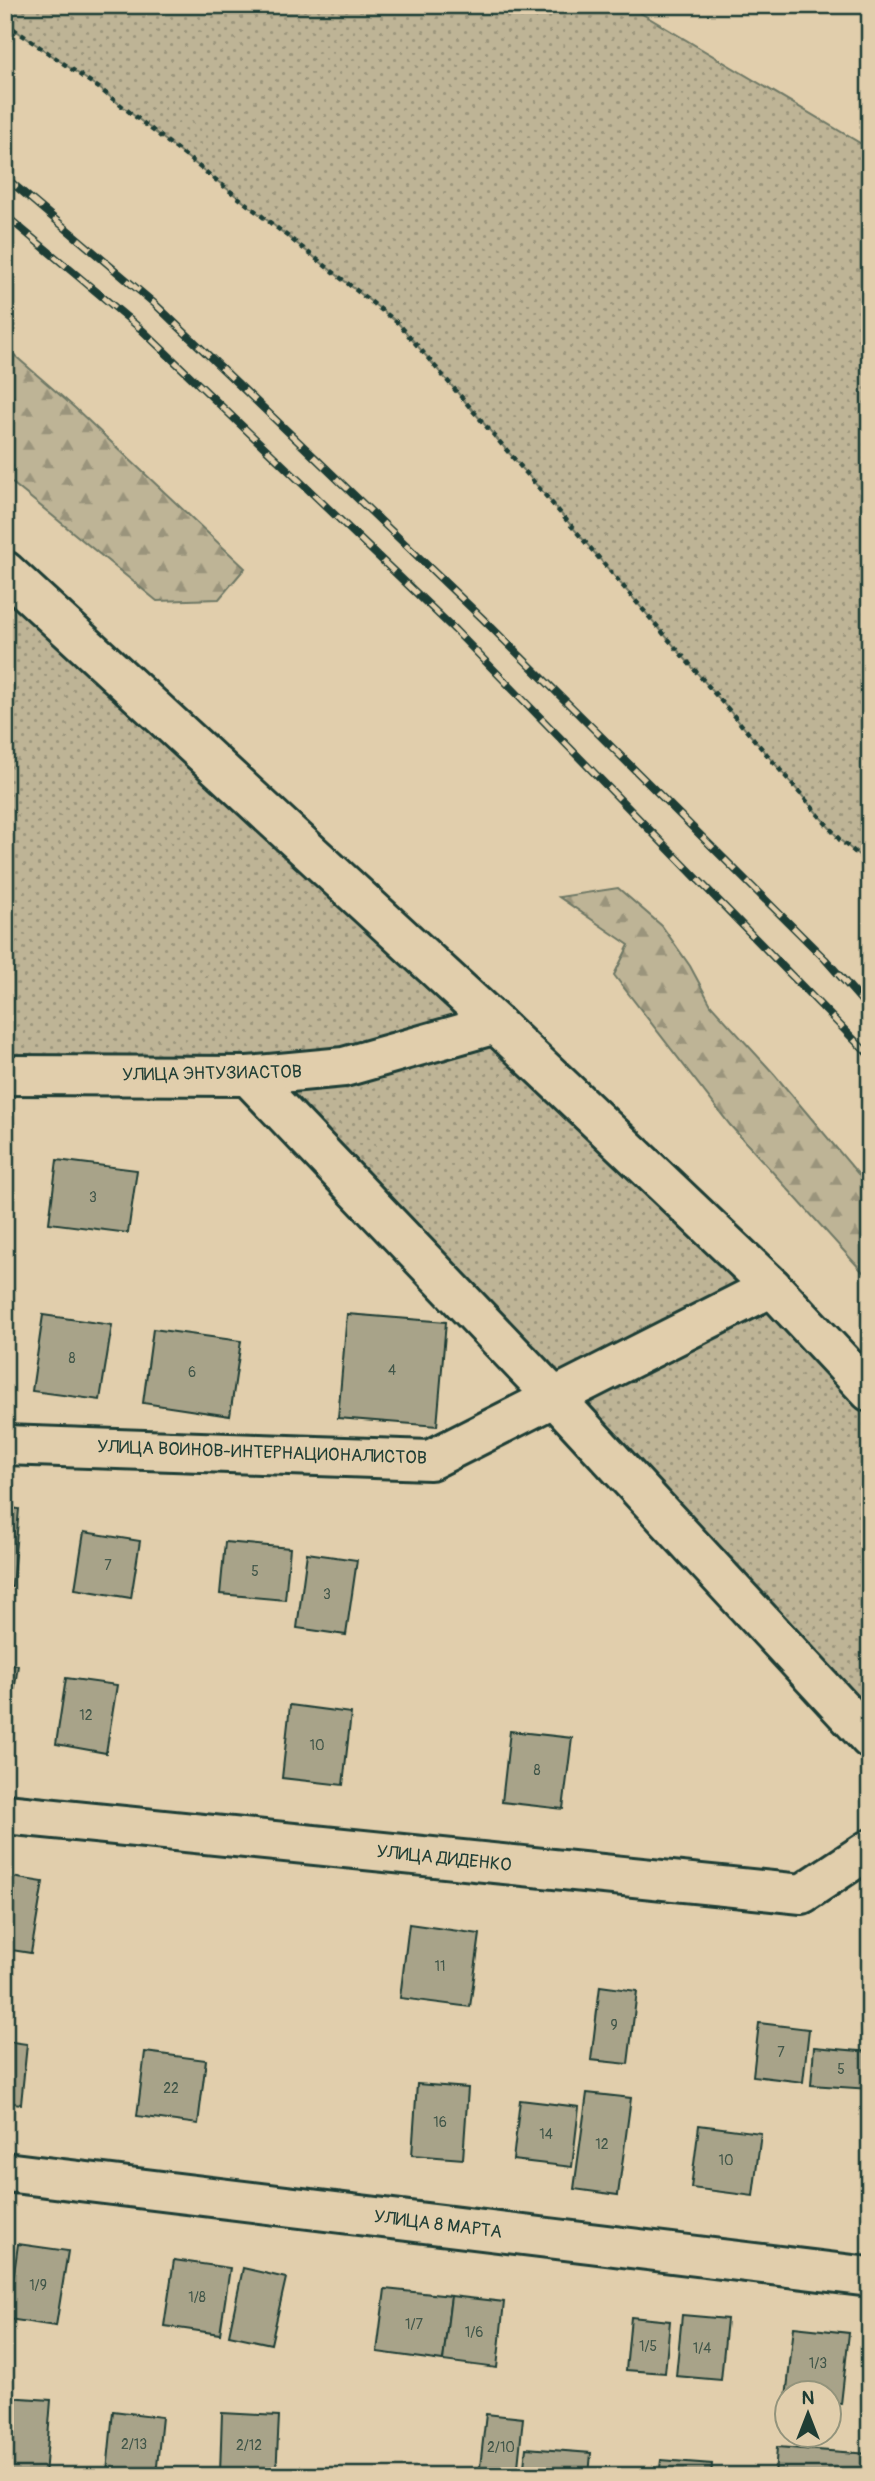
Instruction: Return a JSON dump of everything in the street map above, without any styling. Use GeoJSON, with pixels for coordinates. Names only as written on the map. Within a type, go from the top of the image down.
{"type":"FeatureCollection","features":[{"type":"Feature","properties":{"kind":"street"},"geometry":{"type":"LineString","coordinates":[[5,571],[496,1024],[772,1287],[870,1392]]}},
{"type":"Feature","properties":{"kind":"street","name":"УЛИЦА ЭНТУЗИАСТОВ"},"geometry":{"type":"LineString","coordinates":[[5,1074],[248,1076],[344,1067],[496,1024]]}},
{"type":"Feature","properties":{"kind":"street"},"geometry":{"type":"LineString","coordinates":[[248,1076],[554,1397],[870,1739]]}},
{"type":"Feature","properties":{"kind":"street","name":"УЛИЦА ВОИНОВ-ИНТЕРНАЦИОНАЛИСТОВ"},"geometry":{"type":"LineString","coordinates":[[5,1445],[430,1460],[772,1287]]}},
{"type":"Feature","properties":{"kind":"street","name":"УЛИЦА ДИДЕНКО"},"geometry":{"type":"LineString","coordinates":[[5,1814],[802,1894],[870,1849]]}},
{"type":"Feature","properties":{"kind":"street","name":"УЛИЦА 8 МАРТА"},"geometry":{"type":"LineString","coordinates":[[5,2172],[870,2277]]}},
{"type":"Feature","properties":{"kind":"path"},"geometry":{"type":"LineString","coordinates":[[5,23],[99,88],[398,323],[840,840],[870,864]]}},
{"type":"Feature","properties":{"kind":"green space"},"geometry":{"type":"Polygon","coordinates":[[[5,5],[627,5],[870,149],[870,864],[840,840],[398,323],[99,88],[5,23],[5,5]]]}},
{"type":"Feature","properties":{"kind":"green space"},"geometry":{"type":"Polygon","coordinates":[[[5,347],[75,408],[245,568],[219,599],[157,601],[5,477],[5,347]]]}},
{"type":"Feature","properties":{"kind":"green space"},"geometry":{"type":"Polygon","coordinates":[[[5,571],[870,1392],[870,1739],[248,1076],[5,1075],[5,571]]]}},
{"type":"Feature","properties":{"kind":"green space"},"geometry":{"type":"Polygon","coordinates":[[[618,888],[662,926],[690,966],[711,1005],[774,1074],[870,1188],[870,1280],[730,1125],[614,975],[629,945],[559,897],[618,888]]]}},
{"type":"Feature","properties":{"kind":"building"},"geometry":{"type":"Polygon","coordinates":[[[57,1160],[137,1170],[128,1233],[49,1223],[57,1160]]]}},
{"type":"Feature","properties":{"kind":"building"},"geometry":{"type":"Polygon","coordinates":[[[347,1314],[446,1322],[437,1426],[338,1418],[347,1314]]]}},
{"type":"Feature","properties":{"kind":"building"},"geometry":{"type":"Polygon","coordinates":[[[43,1315],[112,1325],[100,1400],[32,1391],[43,1315]]]}},
{"type":"Feature","properties":{"kind":"building"},"geometry":{"type":"Polygon","coordinates":[[[153,1329],[241,1341],[230,1416],[143,1403],[153,1329]]]}},
{"type":"Feature","properties":{"kind":"building"},"geometry":{"type":"Polygon","coordinates":[[[5,1507],[19,1509],[12,1587],[5,1587],[5,1507]]]}},
{"type":"Feature","properties":{"kind":"building"},"geometry":{"type":"Polygon","coordinates":[[[84,1532],[140,1541],[131,1598],[75,1589],[84,1532]]]}},
{"type":"Feature","properties":{"kind":"building"},"geometry":{"type":"Polygon","coordinates":[[[225,1542],[290,1548],[285,1600],[220,1594],[225,1542]]]}},
{"type":"Feature","properties":{"kind":"building"},"geometry":{"type":"Polygon","coordinates":[[[307,1553],[357,1560],[346,1635],[297,1628],[307,1553]]]}},
{"type":"Feature","properties":{"kind":"building"},"geometry":{"type":"Polygon","coordinates":[[[5,1663],[18,1665],[6,1748],[5,1748],[5,1663]]]}},
{"type":"Feature","properties":{"kind":"building"},"geometry":{"type":"Polygon","coordinates":[[[66,1678],[117,1685],[106,1753],[56,1744],[66,1678]]]}},
{"type":"Feature","properties":{"kind":"building"},"geometry":{"type":"Polygon","coordinates":[[[290,1705],[351,1713],[343,1785],[282,1778],[290,1705]]]}},
{"type":"Feature","properties":{"kind":"building"},"geometry":{"type":"Polygon","coordinates":[[[510,1731],[572,1738],[563,1809],[502,1802],[510,1731]]]}},
{"type":"Feature","properties":{"kind":"building"},"geometry":{"type":"Polygon","coordinates":[[[5,1876],[43,1882],[31,1953],[5,1949],[5,1876]]]}},
{"type":"Feature","properties":{"kind":"building"},"geometry":{"type":"Polygon","coordinates":[[[409,1924],[480,1934],[470,2007],[400,1998],[409,1924]]]}},
{"type":"Feature","properties":{"kind":"building"},"geometry":{"type":"Polygon","coordinates":[[[600,1986],[637,1991],[628,2064],[591,2060],[600,1986]]]}},
{"type":"Feature","properties":{"kind":"building"},"geometry":{"type":"Polygon","coordinates":[[[759,2023],[809,2029],[803,2082],[753,2076],[759,2023]]]}},
{"type":"Feature","properties":{"kind":"building"},"geometry":{"type":"Polygon","coordinates":[[[5,2041],[27,2044],[21,2104],[5,2102],[5,2041]]]}},
{"type":"Feature","properties":{"kind":"building"},"geometry":{"type":"Polygon","coordinates":[[[814,2047],[870,2052],[870,2089],[811,2085],[814,2047]]]}},
{"type":"Feature","properties":{"kind":"building"},"geometry":{"type":"Polygon","coordinates":[[[145,2052],[206,2060],[198,2124],[137,2116],[145,2052]]]}},
{"type":"Feature","properties":{"kind":"building"},"geometry":{"type":"Polygon","coordinates":[[[417,2084],[468,2088],[463,2159],[412,2155],[417,2084]]]}},
{"type":"Feature","properties":{"kind":"building"},"geometry":{"type":"Polygon","coordinates":[[[587,2093],[631,2098],[618,2195],[574,2189],[587,2093]]]}},
{"type":"Feature","properties":{"kind":"building"},"geometry":{"type":"Polygon","coordinates":[[[520,2100],[579,2107],[572,2167],[513,2160],[520,2100]]]}},
{"type":"Feature","properties":{"kind":"building"},"geometry":{"type":"Polygon","coordinates":[[[699,2125],[761,2133],[753,2196],[691,2188],[699,2125]]]}},
{"type":"Feature","properties":{"kind":"building"},"geometry":{"type":"Polygon","coordinates":[[[18,2244],[68,2251],[56,2326],[8,2319],[18,2244]]]}},
{"type":"Feature","properties":{"kind":"building"},"geometry":{"type":"Polygon","coordinates":[[[174,2260],[230,2268],[220,2334],[164,2326],[174,2260]]]}},
{"type":"Feature","properties":{"kind":"building"},"geometry":{"type":"Polygon","coordinates":[[[243,2268],[286,2278],[271,2344],[229,2335],[243,2268]]]}},
{"type":"Feature","properties":{"kind":"building"},"geometry":{"type":"Polygon","coordinates":[[[385,2289],[451,2296],[443,2361],[377,2352],[385,2289]]]}},
{"type":"Feature","properties":{"kind":"building"},"geometry":{"type":"Polygon","coordinates":[[[451,2296],[504,2302],[497,2368],[443,2361],[451,2296]]]}},
{"type":"Feature","properties":{"kind":"building"},"geometry":{"type":"Polygon","coordinates":[[[682,2315],[727,2319],[721,2380],[676,2376],[682,2315]]]}},
{"type":"Feature","properties":{"kind":"building"},"geometry":{"type":"Polygon","coordinates":[[[631,2317],[670,2321],[665,2373],[626,2370],[631,2317]]]}},
{"type":"Feature","properties":{"kind":"building"},"geometry":{"type":"Polygon","coordinates":[[[794,2327],[849,2333],[844,2380],[788,2380],[794,2327]]]}},
{"type":"Feature","properties":{"kind":"building"},"geometry":{"type":"Polygon","coordinates":[[[5,2397],[51,2400],[45,2476],[5,2476],[5,2397]]]}},
{"type":"Feature","properties":{"kind":"building"},"geometry":{"type":"Polygon","coordinates":[[[113,2411],[162,2417],[156,2476],[107,2472],[113,2411]]]}},
{"type":"Feature","properties":{"kind":"building"},"geometry":{"type":"Polygon","coordinates":[[[222,2413],[279,2416],[276,2476],[220,2473],[222,2413]]]}},
{"type":"Feature","properties":{"kind":"building"},"geometry":{"type":"Polygon","coordinates":[[[486,2414],[523,2418],[517,2476],[479,2476],[486,2414]]]}},
{"type":"Feature","properties":{"kind":"building"},"geometry":{"type":"Polygon","coordinates":[[[526,2448],[591,2453],[589,2476],[523,2476],[526,2448]]]}},
{"type":"Feature","properties":{"kind":"building"},"geometry":{"type":"Polygon","coordinates":[[[777,2450],[869,2454],[867,2476],[775,2476],[777,2450]]]}},
{"type":"Feature","properties":{"kind":"building"},"geometry":{"type":"Polygon","coordinates":[[[661,2460],[712,2464],[711,2476],[659,2476],[661,2460]]]}},
{"type":"Feature","properties":{"kind":"railway"},"geometry":{"type":"LineString","coordinates":[[5,177],[155,304],[482,618],[825,959],[870,1010]]}},
{"type":"Feature","properties":{"kind":"railway"},"geometry":{"type":"LineString","coordinates":[[5,215],[142,330],[455,630],[870,1056]]}}]}
